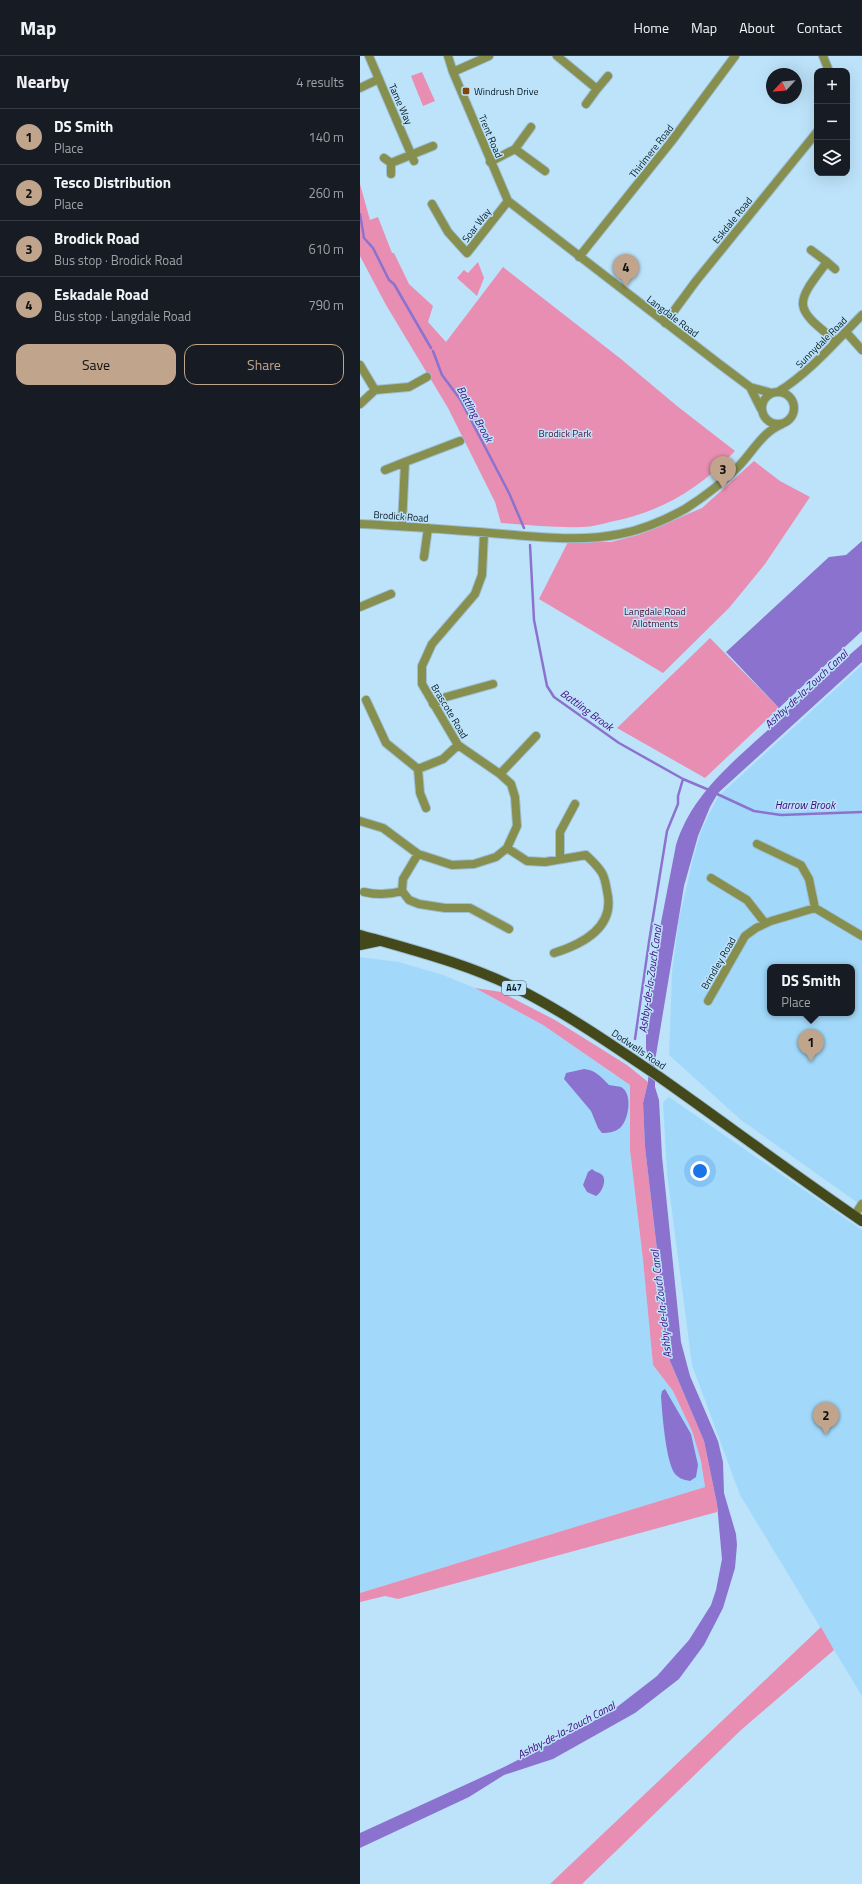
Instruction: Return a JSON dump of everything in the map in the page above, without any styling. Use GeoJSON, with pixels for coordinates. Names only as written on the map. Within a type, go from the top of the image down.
{"type":"FeatureCollection","features":[{"type":"Feature","properties":{"kind":"main road","name":"Dodwells Road"},"geometry":{"type":"LineString","coordinates":[[360,935],[422,952],[481,973],[527,993],[586,1027],[858,1218]]}},
{"type":"Feature","properties":{"kind":"main road","name":"Dodwells Road"},"geometry":{"type":"LineString","coordinates":[[360,945],[381,941]]}},
{"type":"Feature","properties":{"kind":"street","name":"Tame Way"},"geometry":{"type":"LineString","coordinates":[[369,56],[413,158]]}},
{"type":"Feature","properties":{"kind":"street","name":"Trent Road"},"geometry":{"type":"LineString","coordinates":[[448,56],[453,72],[490,162],[508,201]]}},
{"type":"Feature","properties":{"kind":"street"},"geometry":{"type":"LineString","coordinates":[[453,72],[489,56]]}},
{"type":"Feature","properties":{"kind":"street"},"geometry":{"type":"LineString","coordinates":[[557,56],[597,89]]}},
{"type":"Feature","properties":{"kind":"street","name":"Thirlmere Road"},"geometry":{"type":"LineString","coordinates":[[579,257],[671,142],[735,56]]}},
{"type":"Feature","properties":{"kind":"street"},"geometry":{"type":"LineString","coordinates":[[823,56],[828,68]]}},
{"type":"Feature","properties":{"kind":"street"},"geometry":{"type":"LineString","coordinates":[[586,104],[608,76]]}},
{"type":"Feature","properties":{"kind":"street"},"geometry":{"type":"LineString","coordinates":[[360,88],[379,80]]}},
{"type":"Feature","properties":{"kind":"street"},"geometry":{"type":"LineString","coordinates":[[490,162],[515,149],[531,127]]}},
{"type":"Feature","properties":{"kind":"street","name":"Eskdale Road"},"geometry":{"type":"LineString","coordinates":[[665,323],[696,281],[814,136]]}},
{"type":"Feature","properties":{"kind":"street"},"geometry":{"type":"LineString","coordinates":[[391,174],[388,161],[413,158],[433,146]]}},
{"type":"Feature","properties":{"kind":"street"},"geometry":{"type":"LineString","coordinates":[[515,149],[545,171]]}},
{"type":"Feature","properties":{"kind":"street","name":"Langdale Road"},"geometry":{"type":"LineString","coordinates":[[508,201],[750,387],[775,393]]}},
{"type":"Feature","properties":{"kind":"street","name":"Soar Way"},"geometry":{"type":"LineString","coordinates":[[432,204],[448,232],[467,253],[508,201]]}},
{"type":"Feature","properties":{"kind":"street"},"geometry":{"type":"LineString","coordinates":[[811,250],[835,269]]}},
{"type":"Feature","properties":{"kind":"street"},"geometry":{"type":"LineString","coordinates":[[827,262],[803,295],[802,301],[810,321],[836,341]]}},
{"type":"Feature","properties":{"kind":"street","name":"Sunnydale Road"},"geometry":{"type":"LineString","coordinates":[[775,393],[793,383],[862,315]]}},
{"type":"Feature","properties":{"kind":"street"},"geometry":{"type":"LineString","coordinates":[[846,332],[862,350]]}},
{"type":"Feature","properties":{"kind":"street"},"geometry":{"type":"LineString","coordinates":[[360,365],[375,390]]}},
{"type":"Feature","properties":{"kind":"street"},"geometry":{"type":"LineString","coordinates":[[360,404],[375,390],[409,387],[426,377]]}},
{"type":"Feature","properties":{"kind":"street","name":"Sunnydale Road"},"geometry":{"type":"LineString","coordinates":[[787,396],[793,383]]}},
{"type":"Feature","properties":{"kind":"street","name":"Langdale Road"},"geometry":{"type":"LineString","coordinates":[[750,387],[762,411]]}},
{"type":"Feature","properties":{"kind":"street"},"geometry":{"type":"LineString","coordinates":[[775,393],[787,396],[793,403],[790,418],[782,424],[769,422],[762,411],[764,399],[775,393]]}},
{"type":"Feature","properties":{"kind":"street","name":"Brodick Road"},"geometry":{"type":"LineString","coordinates":[[766,434],[769,422]]}},
{"type":"Feature","properties":{"kind":"street","name":"Brodick Road"},"geometry":{"type":"LineString","coordinates":[[360,524],[402,525],[544,538],[586,538],[622,534],[642,528],[700,500],[720,485],[738,467],[766,434],[774,427],[782,424]]}},
{"type":"Feature","properties":{"kind":"street"},"geometry":{"type":"LineString","coordinates":[[385,470],[460,441]]}},
{"type":"Feature","properties":{"kind":"street"},"geometry":{"type":"LineString","coordinates":[[402,525],[405,462]]}},
{"type":"Feature","properties":{"kind":"street"},"geometry":{"type":"LineString","coordinates":[[424,557],[428,528]]}},
{"type":"Feature","properties":{"kind":"street","name":"Brascote Road"},"geometry":{"type":"LineString","coordinates":[[484,532],[482,575],[475,594],[432,644],[422,666],[422,684],[458,745],[500,774],[511,784],[515,798],[517,826],[507,848]]}},
{"type":"Feature","properties":{"kind":"street"},"geometry":{"type":"LineString","coordinates":[[360,607],[390,594]]}},
{"type":"Feature","properties":{"kind":"street"},"geometry":{"type":"LineString","coordinates":[[433,704],[446,697],[493,684]]}},
{"type":"Feature","properties":{"kind":"street"},"geometry":{"type":"LineString","coordinates":[[366,700],[386,743],[418,770],[420,793],[426,808]]}},
{"type":"Feature","properties":{"kind":"street"},"geometry":{"type":"LineString","coordinates":[[500,774],[536,736]]}},
{"type":"Feature","properties":{"kind":"street"},"geometry":{"type":"LineString","coordinates":[[418,770],[443,759],[458,745]]}},
{"type":"Feature","properties":{"kind":"street"},"geometry":{"type":"LineString","coordinates":[[560,858],[560,832],[575,804]]}},
{"type":"Feature","properties":{"kind":"street"},"geometry":{"type":"LineString","coordinates":[[360,821],[383,828],[418,854],[452,865],[474,864],[496,857],[507,848],[527,860],[545,862],[560,858],[586,855],[603,874],[609,900],[603,923],[590,938],[571,948],[554,953]]}},
{"type":"Feature","properties":{"kind":"street"},"geometry":{"type":"LineString","coordinates":[[757,844],[801,865],[809,879],[815,908],[862,936]]}},
{"type":"Feature","properties":{"kind":"street"},"geometry":{"type":"LineString","coordinates":[[418,854],[403,879],[402,891],[409,900],[419,904],[445,908],[470,908],[509,929]]}},
{"type":"Feature","properties":{"kind":"street"},"geometry":{"type":"LineString","coordinates":[[711,878],[747,900],[765,923]]}},
{"type":"Feature","properties":{"kind":"street"},"geometry":{"type":"LineString","coordinates":[[364,892],[374,895],[402,891]]}},
{"type":"Feature","properties":{"kind":"street","name":"Brindley Road"},"geometry":{"type":"LineString","coordinates":[[708,1001],[745,936],[765,923],[803,910],[815,908]]}},
{"type":"Feature","properties":{"kind":"street"},"geometry":{"type":"LineString","coordinates":[[858,1218],[862,1204]]}},
{"type":"Feature","properties":{"kind":"shaded area"},"geometry":{"type":"Polygon","coordinates":[[[862,541],[862,631],[779,708],[726,652],[829,557],[846,555],[862,541]]]}},
{"type":"Feature","properties":{"kind":"shaded area"},"geometry":{"type":"Polygon","coordinates":[[[862,644],[862,662],[718,793],[710,807],[698,836],[684,886],[655,1061],[655,1087],[659,1100],[662,1156],[681,1342],[690,1376],[718,1441],[723,1462],[724,1493],[736,1534],[737,1545],[735,1568],[723,1608],[704,1645],[679,1679],[635,1713],[553,1759],[504,1775],[469,1797],[360,1848],[360,1833],[502,1768],[589,1724],[617,1707],[657,1676],[689,1640],[711,1605],[716,1590],[722,1559],[717,1504],[704,1441],[670,1361],[645,1147],[643,1103],[648,1082],[649,1060],[646,1049],[646,1024],[658,938],[676,845],[692,810],[715,780],[728,767],[815,685],[862,644]]]}},
{"type":"Feature","properties":{"kind":"shaded area"},"geometry":{"type":"Polygon","coordinates":[[[862,665],[862,1206],[741,1120],[669,1055],[672,972],[679,919],[700,834],[718,797],[862,665]]]}},
{"type":"Feature","properties":{"kind":"shaded area"},"geometry":{"type":"Polygon","coordinates":[[[360,957],[399,962],[443,975],[475,988],[543,1025],[630,1085],[630,1150],[643,1260],[653,1365],[673,1391],[692,1431],[701,1461],[705,1487],[360,1593],[360,957]]]}},
{"type":"Feature","properties":{"kind":"shaded area"},"geometry":{"type":"Polygon","coordinates":[[[584,1069],[595,1072],[609,1085],[621,1087],[625,1090],[628,1100],[628,1107],[626,1119],[620,1128],[602,1133],[598,1128],[591,1111],[564,1079],[566,1073],[584,1069]]]}},
{"type":"Feature","properties":{"kind":"shaded area"},"geometry":{"type":"Polygon","coordinates":[[[669,1097],[862,1230],[862,1696],[740,1495],[692,1365],[667,1173],[663,1102],[669,1097]]]}},
{"type":"Feature","properties":{"kind":"shaded area"},"geometry":{"type":"Polygon","coordinates":[[[592,1169],[601,1174],[604,1179],[602,1189],[596,1196],[587,1192],[583,1185],[588,1172],[592,1169]]]}},
{"type":"Feature","properties":{"kind":"shaded area"},"geometry":{"type":"Polygon","coordinates":[[[665,1389],[691,1434],[698,1465],[696,1477],[690,1481],[676,1475],[667,1450],[661,1396],[662,1391],[665,1389]]]}},
{"type":"Feature","properties":{"kind":"green space"},"geometry":{"type":"Polygon","coordinates":[[[422,72],[435,101],[423,106],[411,76],[422,72]]]}},
{"type":"Feature","properties":{"kind":"green space","name":"Brodick Park"},"geometry":{"type":"Polygon","coordinates":[[[360,184],[370,220],[378,217],[392,253],[394,253],[409,284],[433,306],[428,322],[446,342],[503,267],[621,359],[677,406],[735,451],[721,465],[693,488],[647,512],[586,527],[552,527],[501,523],[495,502],[448,408],[386,305],[360,256],[360,184]]]}},
{"type":"Feature","properties":{"kind":"green space"},"geometry":{"type":"Polygon","coordinates":[[[478,262],[484,278],[477,296],[457,278],[464,270],[468,273],[478,262]]]}},
{"type":"Feature","properties":{"kind":"green space","name":"Langdale Road Allotments"},"geometry":{"type":"Polygon","coordinates":[[[754,461],[780,481],[810,497],[765,564],[729,608],[663,673],[539,599],[568,542],[611,542],[638,535],[702,508],[754,461]]]}},
{"type":"Feature","properties":{"kind":"green space"},"geometry":{"type":"Polygon","coordinates":[[[710,638],[779,708],[705,778],[617,728],[710,638]]]}},
{"type":"Feature","properties":{"kind":"green space"},"geometry":{"type":"Polygon","coordinates":[[[475,988],[501,992],[555,1020],[627,1065],[648,1082],[643,1103],[645,1147],[670,1361],[704,1441],[717,1504],[717,1512],[398,1599],[385,1596],[360,1602],[360,1593],[705,1487],[701,1461],[692,1431],[673,1391],[653,1365],[643,1260],[630,1150],[630,1085],[543,1025],[475,988]]]}},
{"type":"Feature","properties":{"kind":"green space"},"geometry":{"type":"Polygon","coordinates":[[[821,1627],[834,1650],[741,1730],[582,1884],[550,1884],[821,1627]]]}},
{"type":"Feature","properties":{"kind":"waterway","name":"Battling Brook"},"geometry":{"type":"LineString","coordinates":[[360,214],[364,238],[373,248],[389,280],[394,284],[431,348]]}},
{"type":"Feature","properties":{"kind":"waterway","name":"Battling Brook"},"geometry":{"type":"LineString","coordinates":[[433,351],[442,375],[460,399],[509,493],[524,528]]}},
{"type":"Feature","properties":{"kind":"waterway","name":"Battling Brook"},"geometry":{"type":"LineString","coordinates":[[530,545],[534,620],[547,686],[554,697],[619,743],[683,779],[709,790]]}},
{"type":"Feature","properties":{"kind":"waterway","name":"Ashby-de-la-Zouch Canal"},"geometry":{"type":"LineString","coordinates":[[635,1039],[667,831],[678,804],[678,796],[683,779]]}},
{"type":"Feature","properties":{"kind":"waterway","name":"Harrow Brook"},"geometry":{"type":"LineString","coordinates":[[715,793],[754,811],[781,815],[862,812]]}},
{"type":"Feature","properties":{"kind":"place","name":"Windrush Drive"},"geometry":{"type":"Point","coordinates":[466,91]}},
{"type":"Feature","properties":{"kind":"place","name":"Eskadale Road"},"geometry":{"type":"Point","coordinates":[626,287]}},
{"type":"Feature","properties":{"kind":"place","name":"Brodick Road"},"geometry":{"type":"Point","coordinates":[723,489]}},
{"type":"Feature","properties":{"kind":"place","name":"DS Smith"},"geometry":{"type":"Point","coordinates":[811,1062]}},
{"type":"Feature","properties":{"kind":"place","name":"Tesco Distribution"},"geometry":{"type":"Point","coordinates":[826,1435]}}]}
